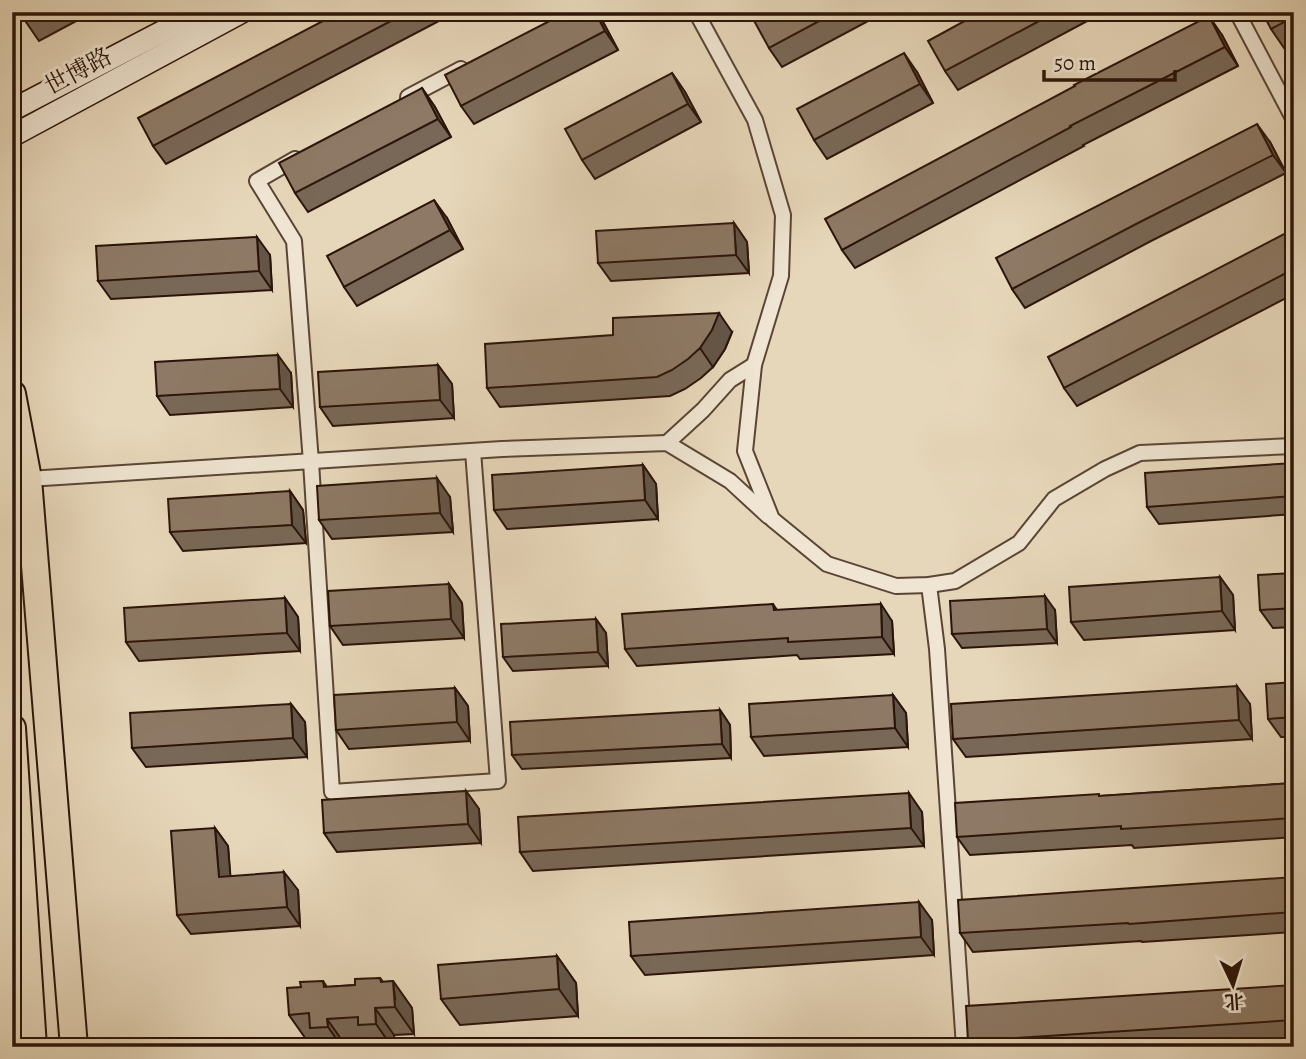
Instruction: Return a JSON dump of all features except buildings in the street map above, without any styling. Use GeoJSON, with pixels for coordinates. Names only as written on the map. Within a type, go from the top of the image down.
{"type":"FeatureCollection","features":[{"type":"Feature","properties":{"kind":"highway"},"geometry":{"type":"LineString","coordinates":[[12,394],[28,479],[74,1047]]}},
{"type":"Feature","properties":{"kind":"highway"},"geometry":{"type":"LineString","coordinates":[[12,728],[33,1047]]}},
{"type":"Feature","properties":{"kind":"main road","name":"世博路"},"geometry":{"type":"LineString","coordinates":[[12,110],[201,12]]}},
{"type":"Feature","properties":{"kind":"main road","name":"世博路"},"geometry":{"type":"LineString","coordinates":[[12,136],[242,12]]}},
{"type":"Feature","properties":{"kind":"street"},"geometry":{"type":"LineString","coordinates":[[696,12],[755,120],[782,215],[781,276],[754,365],[745,452],[772,519]]}},
{"type":"Feature","properties":{"kind":"street"},"geometry":{"type":"LineString","coordinates":[[1237,12],[1294,120]]}},
{"type":"Feature","properties":{"kind":"street"},"geometry":{"type":"LineString","coordinates":[[399,102],[472,64]]}},
{"type":"Feature","properties":{"kind":"street"},"geometry":{"type":"LineString","coordinates":[[303,155],[257,181],[294,241],[332,792],[498,780],[473,451]]}},
{"type":"Feature","properties":{"kind":"street"},"geometry":{"type":"LineString","coordinates":[[667,443],[703,410],[730,380],[754,365]]}},
{"type":"Feature","properties":{"kind":"street"},"geometry":{"type":"LineString","coordinates":[[28,479],[473,451],[667,443],[730,481],[827,564],[896,586],[955,581],[1019,543],[1054,499],[1105,469],[1140,453],[1294,446]]}},
{"type":"Feature","properties":{"kind":"street"},"geometry":{"type":"LineString","coordinates":[[929,585],[937,649],[964,1047]]}}]}
